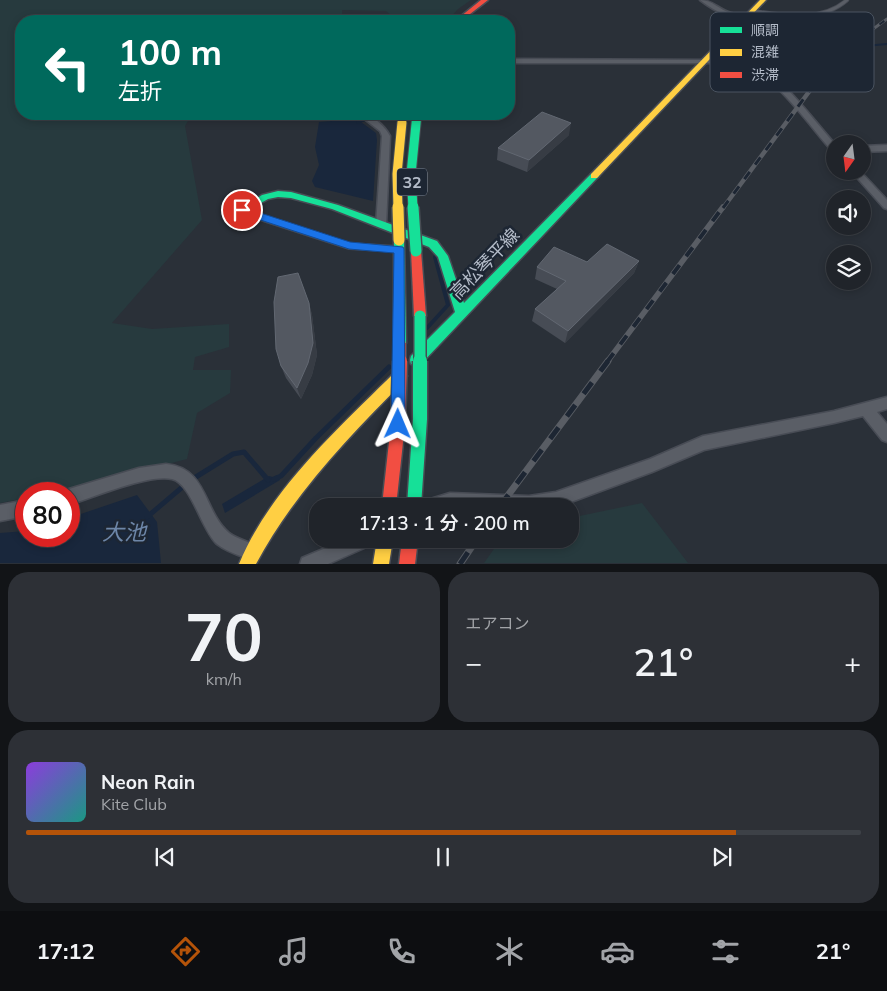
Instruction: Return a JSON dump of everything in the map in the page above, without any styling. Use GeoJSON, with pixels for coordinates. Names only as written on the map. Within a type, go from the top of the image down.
{"type":"FeatureCollection","features":[{"type":"Feature","properties":{"kind":"main road"},"geometry":{"type":"LineString","coordinates":[[466,15],[485,0]]}},
{"type":"Feature","properties":{"kind":"main road"},"geometry":{"type":"LineString","coordinates":[[482,15],[498,0]]}},
{"type":"Feature","properties":{"kind":"main road","name":"高松琴平線"},"geometry":{"type":"LineString","coordinates":[[751,12],[763,0]]}},
{"type":"Feature","properties":{"kind":"main road","name":"高松琴平線"},"geometry":{"type":"LineString","coordinates":[[249,558],[286,496],[305,474],[710,55]]}},
{"type":"Feature","properties":{"kind":"main road","name":"32"},"geometry":{"type":"LineString","coordinates":[[390,498],[398,424],[400,343],[397,174],[403,120]]}},
{"type":"Feature","properties":{"kind":"main road","name":"32"},"geometry":{"type":"LineString","coordinates":[[415,498],[420,419],[420,316],[411,174],[416,120]]}},
{"type":"Feature","properties":{"kind":"main road"},"geometry":{"type":"LineString","coordinates":[[242,210],[265,197],[278,194],[291,195],[335,207],[433,244],[443,256],[461,313]]}},
{"type":"Feature","properties":{"kind":"main road"},"geometry":{"type":"LineString","coordinates":[[381,564],[383,548]]}},
{"type":"Feature","properties":{"kind":"main road"},"geometry":{"type":"LineString","coordinates":[[407,564],[409,548]]}},
{"type":"Feature","properties":{"kind":"street"},"geometry":{"type":"LineString","coordinates":[[703,0],[725,12]]}},
{"type":"Feature","properties":{"kind":"street"},"geometry":{"type":"LineString","coordinates":[[515,61],[710,61]]}},
{"type":"Feature","properties":{"kind":"street"},"geometry":{"type":"LineString","coordinates":[[785,92],[826,139]]}},
{"type":"Feature","properties":{"kind":"street"},"geometry":{"type":"LineString","coordinates":[[370,120],[383,130],[386,136],[381,225]]}},
{"type":"Feature","properties":{"kind":"street"},"geometry":{"type":"LineString","coordinates":[[871,149],[887,148]]}},
{"type":"Feature","properties":{"kind":"street"},"geometry":{"type":"LineString","coordinates":[[863,180],[887,206]]}},
{"type":"Feature","properties":{"kind":"street"},"geometry":{"type":"LineString","coordinates":[[561,498],[652,465],[703,442],[834,418],[887,403]]}},
{"type":"Feature","properties":{"kind":"street"},"geometry":{"type":"LineString","coordinates":[[866,409],[887,435]]}},
{"type":"Feature","properties":{"kind":"street"},"geometry":{"type":"LineString","coordinates":[[80,494],[161,471],[175,472],[185,476],[214,527],[224,539],[249,558]]}},
{"type":"Feature","properties":{"kind":"street"},"geometry":{"type":"LineString","coordinates":[[0,513],[15,510]]}},
{"type":"Feature","properties":{"kind":"street"},"geometry":{"type":"LineString","coordinates":[[308,564],[344,548]]}},
{"type":"Feature","properties":{"kind":"lane"},"geometry":{"type":"LineString","coordinates":[[822,12],[838,8],[847,0]]}},
{"type":"Feature","properties":{"kind":"lane"},"geometry":{"type":"LineString","coordinates":[[242,210],[349,246],[399,245]]}},
{"type":"Feature","properties":{"kind":"green space"},"geometry":{"type":"Polygon","coordinates":[[[0,0],[471,0],[452,15],[391,15],[386,11],[342,10],[342,15],[15,15],[15,120],[188,120],[185,126],[202,220],[112,323],[152,329],[229,324],[229,347],[195,357],[193,370],[231,370],[230,393],[197,413],[187,459],[80,486],[80,482],[15,482],[15,500],[0,503],[0,0]]]}},
{"type":"Feature","properties":{"kind":"green space"},"geometry":{"type":"Polygon","coordinates":[[[642,503],[688,563],[484,563],[495,548],[579,548],[579,516],[642,503]]]}},
{"type":"Feature","properties":{"kind":"water"},"geometry":{"type":"Polygon","coordinates":[[[358,120],[376,133],[373,201],[315,187],[312,181],[319,165],[315,147],[319,122],[358,120]]]}},
{"type":"Feature","properties":{"kind":"water"},"geometry":{"type":"Polygon","coordinates":[[[277,475],[280,480],[225,513],[222,504],[269,476],[277,475]]]}},
{"type":"Feature","properties":{"kind":"water","name":"大池"},"geometry":{"type":"Polygon","coordinates":[[[137,495],[157,522],[161,563],[0,563],[0,533],[15,532],[15,547],[80,547],[80,514],[137,495]]]}},
{"type":"Feature","properties":{"kind":"building"},"geometry":{"type":"Polygon","coordinates":[[[542,112],[571,123],[529,160],[498,148],[542,112]]]}},
{"type":"Feature","properties":{"kind":"building"},"geometry":{"type":"Polygon","coordinates":[[[607,244],[639,261],[568,331],[535,309],[566,281],[537,267],[554,247],[587,262],[607,244]]]}},
{"type":"Feature","properties":{"kind":"building"},"geometry":{"type":"Polygon","coordinates":[[[298,273],[309,303],[313,343],[308,363],[297,388],[281,366],[276,349],[274,302],[278,277],[298,273]]]}},
{"type":"Feature","properties":{"kind":"waterway"},"geometry":{"type":"LineString","coordinates":[[874,45],[887,44]]}},
{"type":"Feature","properties":{"kind":"waterway"},"geometry":{"type":"LineString","coordinates":[[515,63],[691,63]]}},
{"type":"Feature","properties":{"kind":"waterway"},"geometry":{"type":"LineString","coordinates":[[358,122],[364,120]]}},
{"type":"Feature","properties":{"kind":"waterway"},"geometry":{"type":"LineString","coordinates":[[427,328],[448,305],[435,257]]}},
{"type":"Feature","properties":{"kind":"waterway"},"geometry":{"type":"LineString","coordinates":[[274,479],[281,476],[316,438],[389,367]]}},
{"type":"Feature","properties":{"kind":"waterway"},"geometry":{"type":"LineString","coordinates":[[191,480],[233,454],[244,452],[268,480]]}},
{"type":"Feature","properties":{"kind":"waterway"},"geometry":{"type":"LineString","coordinates":[[147,517],[186,484]]}},
{"type":"Feature","properties":{"kind":"railway"},"geometry":{"type":"LineString","coordinates":[[874,28],[887,19]]}},
{"type":"Feature","properties":{"kind":"railway"},"geometry":{"type":"LineString","coordinates":[[723,208],[809,92]]}},
{"type":"Feature","properties":{"kind":"railway"},"geometry":{"type":"LineString","coordinates":[[607,362],[723,207]]}},
{"type":"Feature","properties":{"kind":"railway"},"geometry":{"type":"LineString","coordinates":[[506,498],[608,361]]}},
{"type":"Feature","properties":{"kind":"railway"},"geometry":{"type":"LineString","coordinates":[[460,564],[471,548]]}},
{"type":"Feature","properties":{"kind":"traffic: fast"},"geometry":{"type":"LineString","coordinates":[[416,120],[411,174],[416,251]]}},
{"type":"Feature","properties":{"kind":"traffic: fast"},"geometry":{"type":"LineString","coordinates":[[416,360],[594,176]]}},
{"type":"Feature","properties":{"kind":"traffic: fast"},"geometry":{"type":"LineString","coordinates":[[242,211],[265,197],[278,194],[291,195],[335,207],[433,244],[443,256],[461,313]]}},
{"type":"Feature","properties":{"kind":"traffic: fast"},"geometry":{"type":"LineString","coordinates":[[399,240],[400,343]]}},
{"type":"Feature","properties":{"kind":"traffic: fast"},"geometry":{"type":"LineString","coordinates":[[415,498],[420,419],[420,316]]}},
{"type":"Feature","properties":{"kind":"traffic: slow"},"geometry":{"type":"LineString","coordinates":[[751,12],[763,0]]}},
{"type":"Feature","properties":{"kind":"traffic: slow"},"geometry":{"type":"LineString","coordinates":[[594,176],[710,55]]}},
{"type":"Feature","properties":{"kind":"traffic: slow"},"geometry":{"type":"LineString","coordinates":[[399,240],[397,174],[402,122]]}},
{"type":"Feature","properties":{"kind":"traffic: slow"},"geometry":{"type":"LineString","coordinates":[[247,564],[262,536],[297,486],[336,442],[400,376]]}},
{"type":"Feature","properties":{"kind":"traffic: slow"},"geometry":{"type":"LineString","coordinates":[[381,564],[384,548]]}},
{"type":"Feature","properties":{"kind":"traffic: jam"},"geometry":{"type":"LineString","coordinates":[[466,15],[485,0]]}},
{"type":"Feature","properties":{"kind":"traffic: jam"},"geometry":{"type":"LineString","coordinates":[[416,251],[420,316]]}},
{"type":"Feature","properties":{"kind":"traffic: jam"},"geometry":{"type":"LineString","coordinates":[[390,498],[398,424],[400,343]]}},
{"type":"Feature","properties":{"kind":"traffic: jam"},"geometry":{"type":"LineString","coordinates":[[407,564],[409,548]]}},
{"type":"Feature","properties":{"kind":"route"},"geometry":{"type":"LineString","coordinates":[[242,210],[349,246],[399,249],[400,343],[398,424]]}}]}
